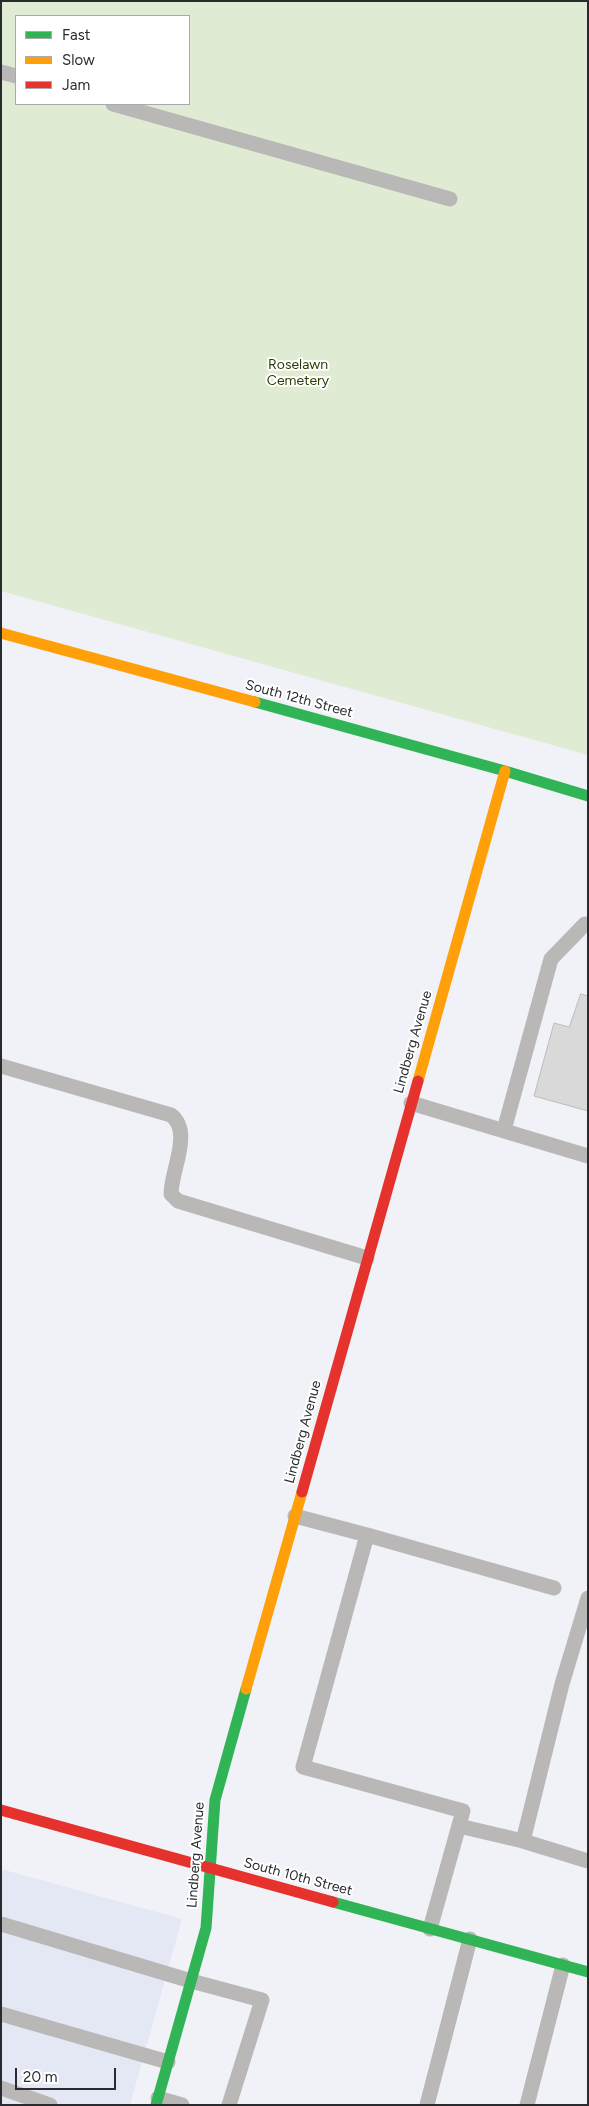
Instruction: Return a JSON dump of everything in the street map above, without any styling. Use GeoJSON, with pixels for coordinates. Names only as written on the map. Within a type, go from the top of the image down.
{"type":"FeatureCollection","features":[{"type":"Feature","properties":{"kind":"street","name":"South 12th Street"},"geometry":{"type":"LineString","coordinates":[[1,633],[506,771],[588,796]]}},
{"type":"Feature","properties":{"kind":"street","name":"Lindberg Avenue"},"geometry":{"type":"LineString","coordinates":[[157,2101],[206,1928],[215,1800],[506,771]]}},
{"type":"Feature","properties":{"kind":"street","name":"South 10th Street"},"geometry":{"type":"LineString","coordinates":[[1,1810],[588,1972]]}},
{"type":"Feature","properties":{"kind":"lane"},"geometry":{"type":"LineString","coordinates":[[1,72],[15,76]]}},
{"type":"Feature","properties":{"kind":"lane"},"geometry":{"type":"LineString","coordinates":[[117,105],[450,199]]}},
{"type":"Feature","properties":{"kind":"lane"},"geometry":{"type":"LineString","coordinates":[[504,1130],[551,959],[588,924]]}},
{"type":"Feature","properties":{"kind":"lane"},"geometry":{"type":"LineString","coordinates":[[1,1066],[171,1115],[178,1121],[182,1130],[171,1181],[171,1194],[178,1201],[367,1258]]}},
{"type":"Feature","properties":{"kind":"lane"},"geometry":{"type":"LineString","coordinates":[[412,1103],[588,1156]]}},
{"type":"Feature","properties":{"kind":"lane"},"geometry":{"type":"LineString","coordinates":[[296,1516],[554,1588]]}},
{"type":"Feature","properties":{"kind":"lane"},"geometry":{"type":"LineString","coordinates":[[368,1535],[303,1766],[463,1811],[430,1928]]}},
{"type":"Feature","properties":{"kind":"lane"},"geometry":{"type":"LineString","coordinates":[[523,1841],[562,1684],[588,1598]]}},
{"type":"Feature","properties":{"kind":"lane"},"geometry":{"type":"LineString","coordinates":[[459,1826],[523,1841],[588,1861]]}},
{"type":"Feature","properties":{"kind":"lane"},"geometry":{"type":"LineString","coordinates":[[1,1924],[191,1981],[262,2000],[229,2105]]}},
{"type":"Feature","properties":{"kind":"lane"},"geometry":{"type":"LineString","coordinates":[[427,2105],[470,1939]]}},
{"type":"Feature","properties":{"kind":"lane"},"geometry":{"type":"LineString","coordinates":[[527,2105],[563,1965]]}},
{"type":"Feature","properties":{"kind":"lane"},"geometry":{"type":"LineString","coordinates":[[1,2014],[168,2062]]}},
{"type":"Feature","properties":{"kind":"lane"},"geometry":{"type":"LineString","coordinates":[[1,2088],[50,2105]]}},
{"type":"Feature","properties":{"kind":"lane"},"geometry":{"type":"LineString","coordinates":[[157,2101],[182,2105]]}},
{"type":"Feature","properties":{"kind":"shaded area"},"geometry":{"type":"Polygon","coordinates":[[[1,1869],[182,1919],[130,2105],[1,2105],[1,1869]]]}},
{"type":"Feature","properties":{"kind":"green space","name":"Roselawn Cemetery"},"geometry":{"type":"Polygon","coordinates":[[[1,1],[588,1],[588,755],[1,591],[1,1]]]}},
{"type":"Feature","properties":{"kind":"building"},"geometry":{"type":"Polygon","coordinates":[[[581,994],[588,996],[588,1111],[534,1096],[554,1023],[569,1027],[581,994]]]}},
{"type":"Feature","properties":{"kind":"traffic: fast"},"geometry":{"type":"LineString","coordinates":[[255,702],[505,771],[588,796]]}},
{"type":"Feature","properties":{"kind":"traffic: fast"},"geometry":{"type":"LineString","coordinates":[[156,2105],[206,1928],[215,1800],[246,1689]]}},
{"type":"Feature","properties":{"kind":"traffic: fast"},"geometry":{"type":"LineString","coordinates":[[333,1902],[588,1972]]}},
{"type":"Feature","properties":{"kind":"traffic: slow"},"geometry":{"type":"LineString","coordinates":[[1,633],[255,702]]}},
{"type":"Feature","properties":{"kind":"traffic: slow"},"geometry":{"type":"LineString","coordinates":[[418,1081],[505,771]]}},
{"type":"Feature","properties":{"kind":"traffic: slow"},"geometry":{"type":"LineString","coordinates":[[246,1689],[302,1492]]}},
{"type":"Feature","properties":{"kind":"traffic: jam"},"geometry":{"type":"LineString","coordinates":[[302,1492],[418,1081]]}},
{"type":"Feature","properties":{"kind":"traffic: jam"},"geometry":{"type":"LineString","coordinates":[[1,1810],[333,1902]]}}]}
